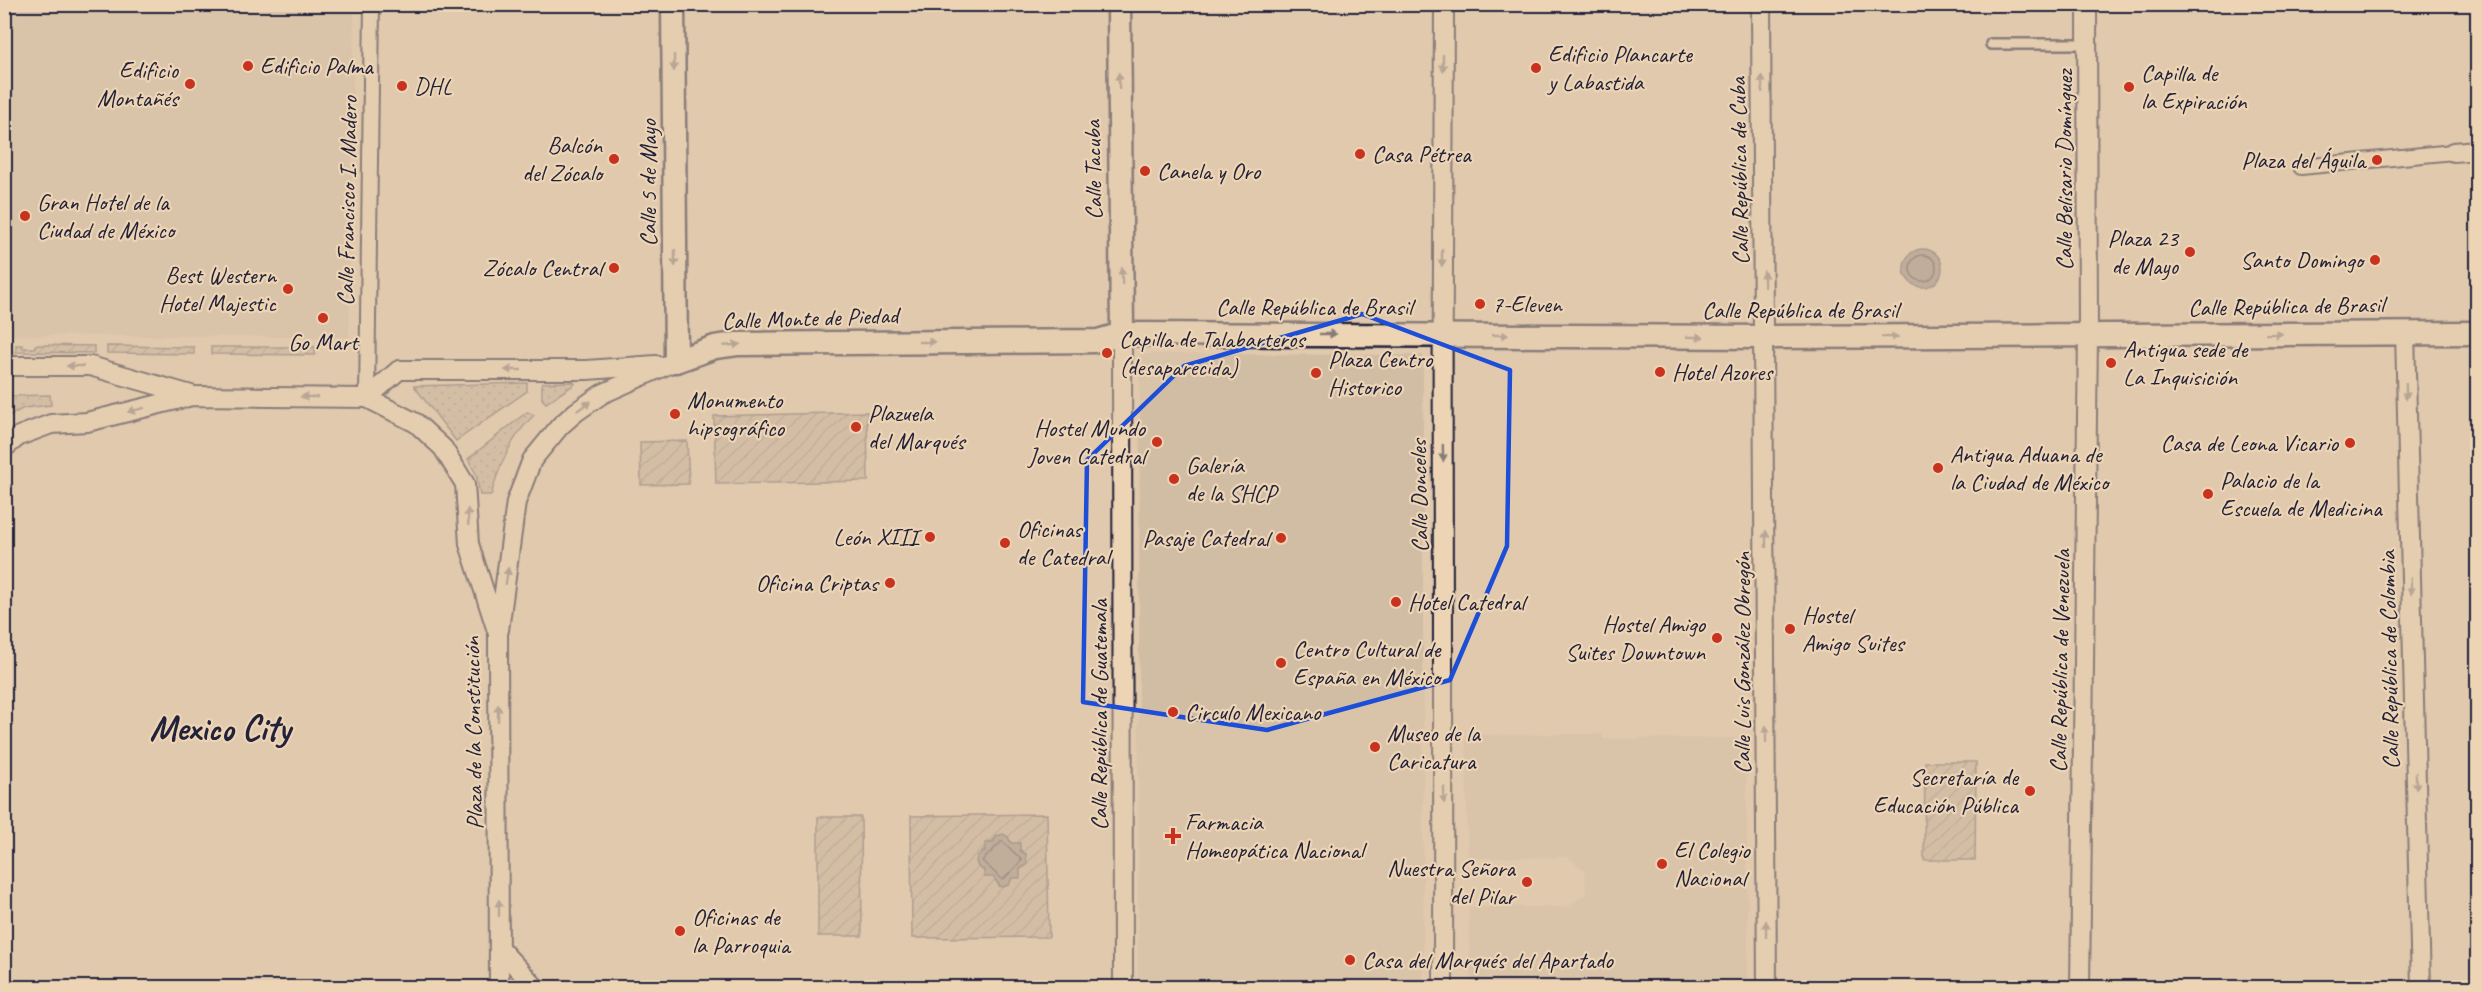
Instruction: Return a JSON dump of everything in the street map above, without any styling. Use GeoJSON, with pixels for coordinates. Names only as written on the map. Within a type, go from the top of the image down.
{"type":"FeatureCollection","features":[{"type":"Feature","properties":{"kind":"street","name":"Calle Francisco I. Madero"},"geometry":{"type":"LineString","coordinates":[[367,398],[372,4]]}},
{"type":"Feature","properties":{"kind":"street","name":"Calle 5 de Mayo"},"geometry":{"type":"LineString","coordinates":[[673,4],[676,361]]}},
{"type":"Feature","properties":{"kind":"street","name":"Calle Tacuba"},"geometry":{"type":"LineString","coordinates":[[1119,4],[1122,334]]}},
{"type":"Feature","properties":{"kind":"street","name":"Calle Donceles"},"geometry":{"type":"LineString","coordinates":[[1443,987],[1444,524],[1441,334],[1444,4]]}},
{"type":"Feature","properties":{"kind":"street","name":"Calle República de Cuba"},"geometry":{"type":"LineString","coordinates":[[1761,4],[1765,337]]}},
{"type":"Feature","properties":{"kind":"street","name":"Calle Belisario Domínguez"},"geometry":{"type":"LineString","coordinates":[[2087,4],[2088,336]]}},
{"type":"Feature","properties":{"kind":"street"},"geometry":{"type":"LineString","coordinates":[[2301,167],[2478,150]]}},
{"type":"Feature","properties":{"kind":"street","name":"Calle República de Colombia"},"geometry":{"type":"LineString","coordinates":[[2405,332],[2421,987]]}},
{"type":"Feature","properties":{"kind":"street","name":"Calle República de Brasil"},"geometry":{"type":"LineString","coordinates":[[1122,334],[1765,337],[2478,333]]}},
{"type":"Feature","properties":{"kind":"street","name":"Calle Monte de Piedad"},"geometry":{"type":"LineString","coordinates":[[367,398],[399,370],[587,370],[651,366],[676,361],[715,347],[737,344],[1098,341],[1122,334]]}},
{"type":"Feature","properties":{"kind":"street","name":"Calle República de Guatemala"},"geometry":{"type":"LineString","coordinates":[[1122,334],[1124,987]]}},
{"type":"Feature","properties":{"kind":"street","name":"Calle República de Venezuela"},"geometry":{"type":"LineString","coordinates":[[2080,987],[2088,336]]}},
{"type":"Feature","properties":{"kind":"street","name":"Calle Luis González Obregón"},"geometry":{"type":"LineString","coordinates":[[1765,337],[1767,987]]}},
{"type":"Feature","properties":{"kind":"street"},"geometry":{"type":"LineString","coordinates":[[498,634],[516,502],[532,460],[560,426],[576,411],[602,394],[676,361]]}},
{"type":"Feature","properties":{"kind":"street"},"geometry":{"type":"LineString","coordinates":[[4,366],[90,366],[192,396]]}},
{"type":"Feature","properties":{"kind":"street","name":"Plaza de la Constitución"},"geometry":{"type":"LineString","coordinates":[[4,448],[19,436],[51,424],[87,422],[192,396],[367,398],[397,411],[430,434],[459,470],[468,504],[469,544],[498,634],[499,987]]}},
{"type":"Feature","properties":{"kind":"street"},"geometry":{"type":"LineString","coordinates":[[499,948],[536,987]]}},
{"type":"Feature","properties":{"kind":"lane"},"geometry":{"type":"LineString","coordinates":[[1991,44],[2087,44]]}},
{"type":"Feature","properties":{"kind":"highlighted area"},"geometry":{"type":"Polygon","coordinates":[[[1362,314],[1510,370],[1507,546],[1450,680],[1267,730],[1083,702],[1087,460],[1184,366],[1362,314]]]}},
{"type":"Feature","properties":{"kind":"shaded area"},"geometry":{"type":"Polygon","coordinates":[[[5,4],[354,5],[349,337],[5,335],[5,4]]]}},
{"type":"Feature","properties":{"kind":"shaded area"},"geometry":{"type":"Polygon","coordinates":[[[16,345],[22,345],[23,348],[35,348],[35,345],[94,346],[94,353],[16,352],[16,345]]]}},
{"type":"Feature","properties":{"kind":"shaded area"},"geometry":{"type":"Polygon","coordinates":[[[107,346],[194,347],[194,354],[107,353],[107,346]]]}},
{"type":"Feature","properties":{"kind":"shaded area"},"geometry":{"type":"Polygon","coordinates":[[[211,347],[294,347],[294,350],[304,350],[305,347],[315,347],[315,355],[211,354],[211,347]]]}},
{"type":"Feature","properties":{"kind":"shaded area"},"geometry":{"type":"Polygon","coordinates":[[[1140,354],[1423,355],[1423,987],[1138,987],[1140,354]]]}},
{"type":"Feature","properties":{"kind":"shaded area"},"geometry":{"type":"Polygon","coordinates":[[[574,382],[575,384],[546,403],[542,399],[542,383],[574,382]]]}},
{"type":"Feature","properties":{"kind":"shaded area"},"geometry":{"type":"Polygon","coordinates":[[[527,383],[527,391],[456,441],[414,386],[527,383]]]}},
{"type":"Feature","properties":{"kind":"shaded area"},"geometry":{"type":"Polygon","coordinates":[[[50,395],[51,405],[24,408],[5,418],[5,396],[50,395]]]}},
{"type":"Feature","properties":{"kind":"shaded area"},"geometry":{"type":"Polygon","coordinates":[[[527,412],[534,415],[507,452],[491,495],[480,495],[476,474],[468,459],[527,412]]]}},
{"type":"Feature","properties":{"kind":"shaded area"},"geometry":{"type":"Polygon","coordinates":[[[867,412],[868,481],[716,484],[714,416],[867,412]]]}},
{"type":"Feature","properties":{"kind":"shaded area"},"geometry":{"type":"Polygon","coordinates":[[[687,441],[689,484],[641,485],[640,442],[687,441]]]}},
{"type":"Feature","properties":{"kind":"shaded area","name":"El Colegio Nacional"},"geometry":{"type":"Polygon","coordinates":[[[1603,734],[1603,739],[1746,738],[1748,987],[1470,987],[1469,907],[1568,907],[1586,894],[1585,870],[1567,857],[1468,858],[1466,735],[1603,734]]]}},
{"type":"Feature","properties":{"kind":"shaded area"},"geometry":{"type":"Polygon","coordinates":[[[1925,762],[1976,762],[1975,860],[1924,860],[1925,762]]]}},
{"type":"Feature","properties":{"kind":"shaded area"},"geometry":{"type":"Polygon","coordinates":[[[1047,814],[1049,937],[912,938],[911,816],[1047,814]],[[998,835],[982,852],[980,868],[994,877],[999,886],[1004,887],[1020,869],[1026,854],[1011,843],[1008,837],[998,835]]]}},
{"type":"Feature","properties":{"kind":"shaded area"},"geometry":{"type":"Polygon","coordinates":[[[818,817],[861,817],[862,936],[818,936],[818,817]]]}},
{"type":"Feature","properties":{"kind":"water"},"geometry":{"type":"Polygon","coordinates":[[[1923,249],[1937,254],[1942,268],[1937,282],[1923,287],[1909,282],[1904,268],[1909,254],[1923,249]]]}},
{"type":"Feature","properties":{"kind":"water"},"geometry":{"type":"Polygon","coordinates":[[[1003,834],[1011,843],[1020,843],[1020,851],[1026,854],[1027,865],[1020,869],[1020,878],[1012,878],[1009,885],[1001,887],[993,877],[984,877],[984,870],[978,866],[976,860],[978,855],[985,852],[985,843],[993,843],[996,837],[1003,834]]]}},
{"type":"Feature","properties":{"kind":"place","name":"Edificio Palma"},"geometry":{"type":"Point","coordinates":[248,66]}},
{"type":"Feature","properties":{"kind":"place","name":"Edificio Plancarte y Labastida"},"geometry":{"type":"Point","coordinates":[1536,68]}},
{"type":"Feature","properties":{"kind":"place","name":"Edificio Montañés"},"geometry":{"type":"Point","coordinates":[190,84]}},
{"type":"Feature","properties":{"kind":"place","name":"DHL"},"geometry":{"type":"Point","coordinates":[402,86]}},
{"type":"Feature","properties":{"kind":"place","name":"Capilla de la Expiración"},"geometry":{"type":"Point","coordinates":[2129,87]}},
{"type":"Feature","properties":{"kind":"place","name":"Casa Pétrea"},"geometry":{"type":"Point","coordinates":[1360,154]}},
{"type":"Feature","properties":{"kind":"place","name":"Balcón del Zócalo"},"geometry":{"type":"Point","coordinates":[614,159]}},
{"type":"Feature","properties":{"kind":"place","name":"Plaza del Águila"},"geometry":{"type":"Point","coordinates":[2377,160]}},
{"type":"Feature","properties":{"kind":"place","name":"Canela y Oro"},"geometry":{"type":"Point","coordinates":[1145,171]}},
{"type":"Feature","properties":{"kind":"place","name":"Gran Hotel de la Ciudad de México"},"geometry":{"type":"Point","coordinates":[25,216]}},
{"type":"Feature","properties":{"kind":"place","name":"Plaza 23 de Mayo"},"geometry":{"type":"Point","coordinates":[2190,252]}},
{"type":"Feature","properties":{"kind":"place","name":"Santo Domingo"},"geometry":{"type":"Point","coordinates":[2375,260]}},
{"type":"Feature","properties":{"kind":"place","name":"Zócalo Central"},"geometry":{"type":"Point","coordinates":[614,268]}},
{"type":"Feature","properties":{"kind":"place","name":"Best Western Hotel Majestic"},"geometry":{"type":"Point","coordinates":[288,289]}},
{"type":"Feature","properties":{"kind":"place","name":"7-Eleven"},"geometry":{"type":"Point","coordinates":[1480,304]}},
{"type":"Feature","properties":{"kind":"place","name":"Go Mart"},"geometry":{"type":"Point","coordinates":[323,318]}},
{"type":"Feature","properties":{"kind":"place","name":"Capilla de Talabarteros (desaparecida)"},"geometry":{"type":"Point","coordinates":[1107,353]}},
{"type":"Feature","properties":{"kind":"place","name":"Antigua sede de La Inquisición"},"geometry":{"type":"Point","coordinates":[2111,363]}},
{"type":"Feature","properties":{"kind":"place","name":"Hotel Azores"},"geometry":{"type":"Point","coordinates":[1660,372]}},
{"type":"Feature","properties":{"kind":"place","name":"Plaza Centro Historico"},"geometry":{"type":"Point","coordinates":[1316,373]}},
{"type":"Feature","properties":{"kind":"place","name":"Monumento hipsográfico"},"geometry":{"type":"Point","coordinates":[675,414]}},
{"type":"Feature","properties":{"kind":"place","name":"Plazuela del Marqués"},"geometry":{"type":"Point","coordinates":[856,427]}},
{"type":"Feature","properties":{"kind":"place","name":"Hostel Mundo Joven Catedral"},"geometry":{"type":"Point","coordinates":[1157,442]}},
{"type":"Feature","properties":{"kind":"place","name":"Casa de Leona Vicario"},"geometry":{"type":"Point","coordinates":[2350,443]}},
{"type":"Feature","properties":{"kind":"place","name":"Antigua Aduana de la Ciudad de México"},"geometry":{"type":"Point","coordinates":[1938,468]}},
{"type":"Feature","properties":{"kind":"place","name":"Galería de la SHCP"},"geometry":{"type":"Point","coordinates":[1174,479]}},
{"type":"Feature","properties":{"kind":"place","name":"Palacio de la Escuela de Medicina"},"geometry":{"type":"Point","coordinates":[2208,494]}},
{"type":"Feature","properties":{"kind":"place","name":"León XIII"},"geometry":{"type":"Point","coordinates":[930,537]}},
{"type":"Feature","properties":{"kind":"place","name":"Pasaje Catedral"},"geometry":{"type":"Point","coordinates":[1281,538]}},
{"type":"Feature","properties":{"kind":"place","name":"Oficinas de Catedral"},"geometry":{"type":"Point","coordinates":[1005,543]}},
{"type":"Feature","properties":{"kind":"place","name":"Oficina Criptas"},"geometry":{"type":"Point","coordinates":[890,583]}},
{"type":"Feature","properties":{"kind":"place","name":"Hotel Catedral"},"geometry":{"type":"Point","coordinates":[1396,602]}},
{"type":"Feature","properties":{"kind":"place","name":"Hostel Amigo Suites"},"geometry":{"type":"Point","coordinates":[1790,629]}},
{"type":"Feature","properties":{"kind":"place","name":"Hostel Amigo Suites Downtown"},"geometry":{"type":"Point","coordinates":[1717,638]}},
{"type":"Feature","properties":{"kind":"place","name":"Centro Cultural de España en México"},"geometry":{"type":"Point","coordinates":[1281,663]}},
{"type":"Feature","properties":{"kind":"place","name":"Circulo Mexicano"},"geometry":{"type":"Point","coordinates":[1173,712]}},
{"type":"Feature","properties":{"kind":"place","name":"Museo de la Caricatura"},"geometry":{"type":"Point","coordinates":[1375,747]}},
{"type":"Feature","properties":{"kind":"place","name":"Secretaría de Educación Pública"},"geometry":{"type":"Point","coordinates":[2030,791]}},
{"type":"Feature","properties":{"kind":"place","name":"Farmacia Homeopática Nacional"},"geometry":{"type":"Point","coordinates":[1173,836]}},
{"type":"Feature","properties":{"kind":"place","name":"El Colegio Nacional"},"geometry":{"type":"Point","coordinates":[1662,864]}},
{"type":"Feature","properties":{"kind":"place","name":"Nuestra Señora del Pilar"},"geometry":{"type":"Point","coordinates":[1527,882]}},
{"type":"Feature","properties":{"kind":"place","name":"Oficinas de la Parroquia"},"geometry":{"type":"Point","coordinates":[680,931]}},
{"type":"Feature","properties":{"kind":"place","name":"Casa del Marqués del Apartado"},"geometry":{"type":"Point","coordinates":[1350,960]}},
{"type":"Feature","properties":{"kind":"district","name":"Mexico City"},"geometry":{"type":"Point","coordinates":[220,727]}}]}
